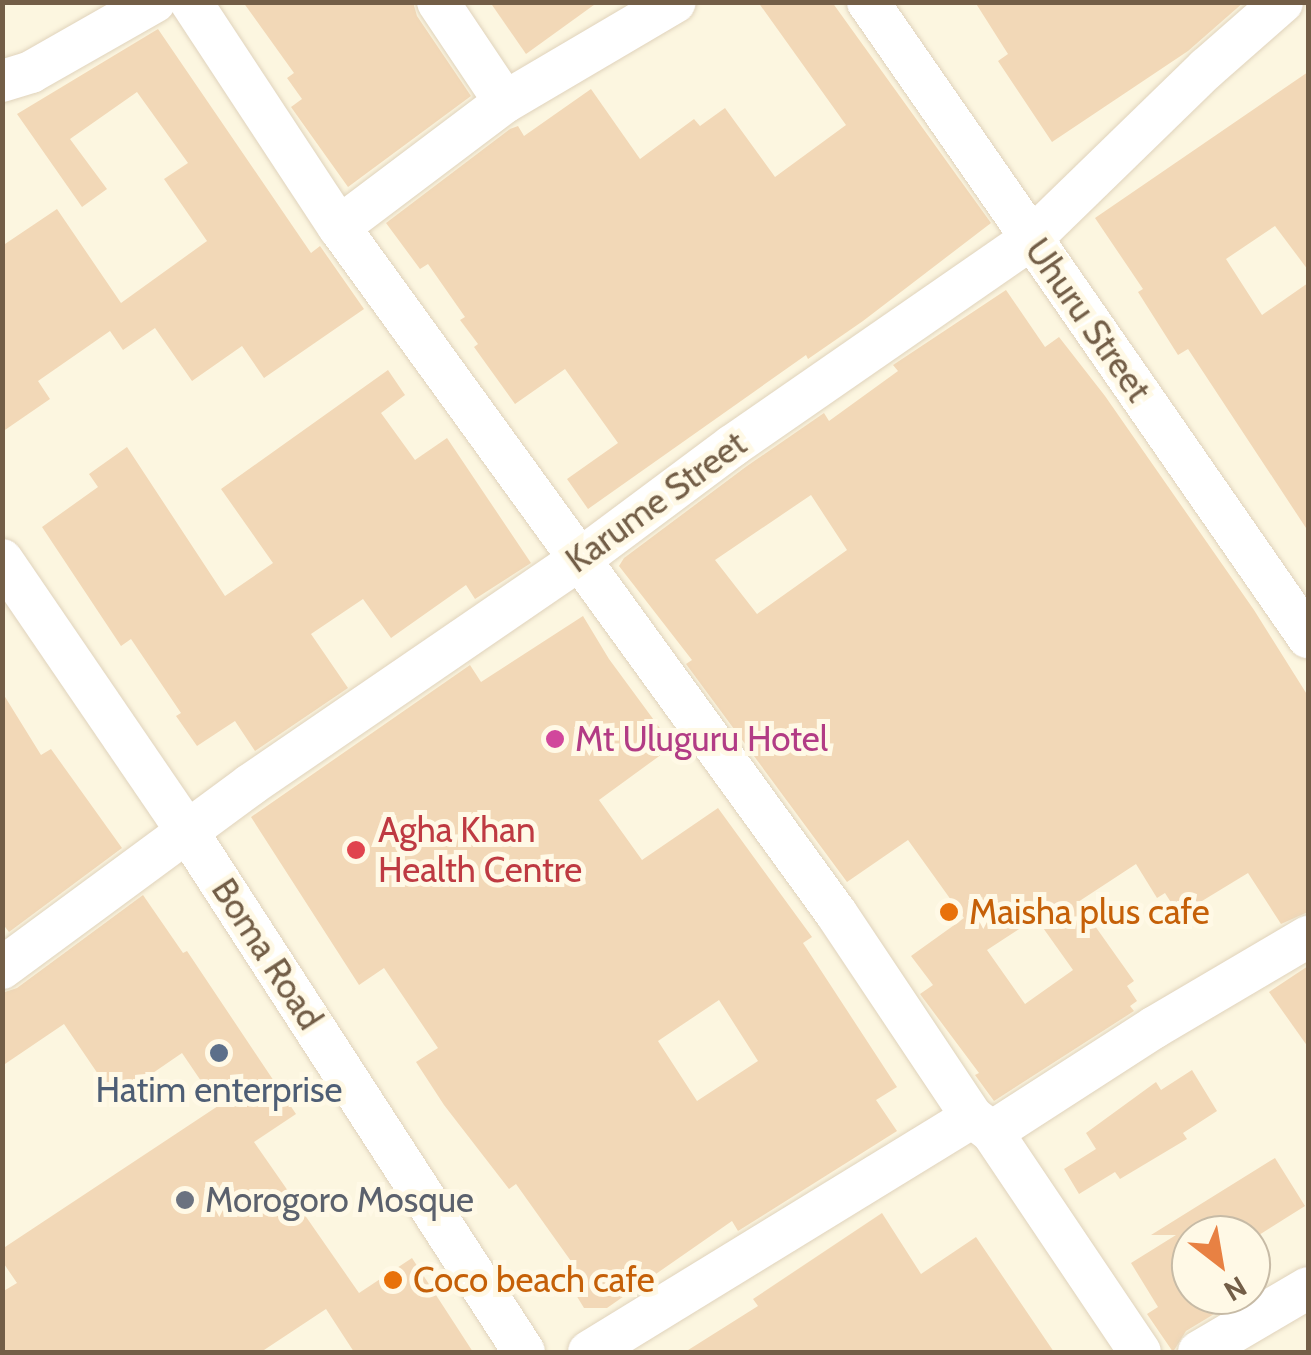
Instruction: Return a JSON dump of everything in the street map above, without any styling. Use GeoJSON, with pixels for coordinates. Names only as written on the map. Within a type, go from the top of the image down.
{"type":"FeatureCollection","features":[{"type":"Feature","properties":{"kind":"street"},"geometry":{"type":"LineString","coordinates":[[2,80],[32,72],[154,2]]}},
{"type":"Feature","properties":{"kind":"street"},"geometry":{"type":"LineString","coordinates":[[191,2],[338,227],[836,912],[1140,1352]]}},
{"type":"Feature","properties":{"kind":"street"},"geometry":{"type":"LineString","coordinates":[[438,2],[505,102]]}},
{"type":"Feature","properties":{"kind":"street"},"geometry":{"type":"LineString","coordinates":[[338,227],[505,102],[675,2]]}},
{"type":"Feature","properties":{"kind":"street","name":"Uhuru Street"},"geometry":{"type":"LineString","coordinates":[[868,2],[1308,637]]}},
{"type":"Feature","properties":{"kind":"street","name":"Karume Street"},"geometry":{"type":"LineString","coordinates":[[2,968],[188,831],[579,560],[732,446],[1032,238],[1207,68],[1282,2]]}},
{"type":"Feature","properties":{"kind":"street","name":"Boma Road"},"geometry":{"type":"LineString","coordinates":[[2,560],[188,831],[524,1352]]}},
{"type":"Feature","properties":{"kind":"street"},"geometry":{"type":"LineString","coordinates":[[589,1352],[1308,937]]}},
{"type":"Feature","properties":{"kind":"street"},"geometry":{"type":"LineString","coordinates":[[1199,1352],[1308,1288]]}},
{"type":"Feature","properties":{"kind":"building"},"geometry":{"type":"Polygon","coordinates":[[[243,2],[413,2],[417,16],[471,96],[348,187],[291,107],[302,99],[287,78],[294,73],[243,2]]]}},
{"type":"Feature","properties":{"kind":"building"},"geometry":{"type":"Polygon","coordinates":[[[490,2],[598,2],[526,54],[490,2]]]}},
{"type":"Feature","properties":{"kind":"building"},"geometry":{"type":"Polygon","coordinates":[[[758,2],[832,2],[991,223],[863,321],[808,359],[806,355],[588,509],[567,479],[618,443],[565,369],[515,404],[474,347],[478,344],[460,320],[465,317],[428,264],[420,269],[386,223],[510,129],[518,126],[524,136],[591,89],[640,159],[694,119],[700,126],[725,108],[775,177],[846,125],[758,2]]]}},
{"type":"Feature","properties":{"kind":"building"},"geometry":{"type":"Polygon","coordinates":[[[975,2],[1244,2],[1188,51],[1052,142],[998,61],[1008,54],[975,2]]]}},
{"type":"Feature","properties":{"kind":"building"},"geometry":{"type":"Polygon","coordinates":[[[158,29],[311,253],[320,246],[364,309],[264,378],[242,346],[192,381],[155,328],[123,350],[110,331],[38,381],[50,399],[2,432],[2,246],[57,209],[121,303],[207,241],[164,179],[188,163],[137,92],[70,139],[107,189],[82,207],[17,114],[158,29]]]}},
{"type":"Feature","properties":{"kind":"building"},"geometry":{"type":"Polygon","coordinates":[[[1308,72],[1308,270],[1275,226],[1226,259],[1262,315],[1308,283],[1308,531],[1188,349],[1178,355],[1138,292],[1143,289],[1095,218],[1308,72]]]}},
{"type":"Feature","properties":{"kind":"building"},"geometry":{"type":"Polygon","coordinates":[[[1006,290],[1045,347],[1059,337],[1105,396],[1254,610],[1308,696],[1308,912],[1281,924],[1248,873],[1179,915],[1165,893],[1157,898],[1136,864],[1078,902],[1134,981],[1127,986],[1137,1001],[1130,1006],[1134,1011],[994,1101],[975,1075],[979,1073],[920,994],[933,985],[911,956],[964,918],[908,840],[847,882],[686,664],[692,660],[619,566],[624,558],[747,466],[824,413],[829,421],[898,371],[893,365],[1006,290]],[[811,495],[715,560],[757,614],[847,550],[811,495]],[[1036,918],[987,950],[1025,1004],[1073,970],[1036,918]]]}},
{"type":"Feature","properties":{"kind":"building"},"geometry":{"type":"Polygon","coordinates":[[[388,370],[405,395],[381,413],[415,460],[447,438],[531,563],[475,599],[466,585],[391,638],[363,599],[311,634],[348,688],[255,751],[235,721],[197,746],[176,716],[181,713],[131,639],[121,646],[42,527],[98,487],[89,474],[127,447],[225,596],[273,563],[221,489],[388,370]]]}},
{"type":"Feature","properties":{"kind":"building"},"geometry":{"type":"Polygon","coordinates":[[[583,616],[609,659],[673,746],[599,800],[642,860],[718,808],[812,937],[803,943],[897,1087],[876,1100],[897,1131],[738,1231],[732,1221],[607,1308],[584,1308],[562,1272],[573,1264],[516,1184],[509,1189],[444,1105],[416,1062],[438,1048],[384,968],[359,985],[251,817],[470,665],[481,682],[583,616]],[[719,1000],[658,1041],[697,1101],[758,1061],[719,1000]]]}},
{"type":"Feature","properties":{"kind":"building"},"geometry":{"type":"Polygon","coordinates":[[[2,692],[41,755],[51,749],[122,848],[9,932],[2,923],[2,692]]]}},
{"type":"Feature","properties":{"kind":"building"},"geometry":{"type":"Polygon","coordinates":[[[143,895],[183,953],[187,951],[296,1114],[254,1142],[359,1293],[412,1258],[473,1352],[354,1352],[326,1309],[261,1352],[2,1352],[2,1292],[17,1283],[2,1261],[2,1249],[218,1106],[182,1053],[115,1099],[64,1024],[2,1066],[2,993],[17,988],[143,895]]]}},
{"type":"Feature","properties":{"kind":"building"},"geometry":{"type":"Polygon","coordinates":[[[1308,966],[1308,1047],[1269,992],[1308,966]]]}},
{"type":"Feature","properties":{"kind":"building"},"geometry":{"type":"Polygon","coordinates":[[[1192,1070],[1217,1111],[1183,1133],[1187,1139],[1120,1179],[1115,1172],[1079,1194],[1064,1169],[1096,1149],[1086,1133],[1156,1082],[1161,1090],[1192,1070]]]}},
{"type":"Feature","properties":{"kind":"building"},"geometry":{"type":"Polygon","coordinates":[[[1275,1158],[1305,1206],[1271,1227],[1271,1215],[1183,1215],[1275,1158]]]}},
{"type":"Feature","properties":{"kind":"building"},"geometry":{"type":"Polygon","coordinates":[[[882,1213],[921,1274],[976,1237],[1054,1352],[685,1352],[758,1306],[753,1299],[882,1213]]]}},
{"type":"Feature","properties":{"kind":"building"},"geometry":{"type":"Polygon","coordinates":[[[1171,1223],[1171,1235],[1151,1235],[1171,1223]]]}},
{"type":"Feature","properties":{"kind":"building"},"geometry":{"type":"Polygon","coordinates":[[[1171,1238],[1171,1315],[1212,1315],[1186,1331],[1173,1352],[1147,1314],[1158,1307],[1131,1263],[1171,1238]]]}},
{"type":"Feature","properties":{"kind":"place","name":"Mt Uluguru Hotel"},"geometry":{"type":"Point","coordinates":[555,739]}},
{"type":"Feature","properties":{"kind":"place","name":"Agha Khan Health Centre"},"geometry":{"type":"Point","coordinates":[356,850]}},
{"type":"Feature","properties":{"kind":"place","name":"Maisha plus cafe"},"geometry":{"type":"Point","coordinates":[949,912]}},
{"type":"Feature","properties":{"kind":"place","name":"Hatim enterprise"},"geometry":{"type":"Point","coordinates":[219,1053]}},
{"type":"Feature","properties":{"kind":"place","name":"Morogoro Mosque"},"geometry":{"type":"Point","coordinates":[185,1200]}},
{"type":"Feature","properties":{"kind":"place","name":"Coco beach cafe"},"geometry":{"type":"Point","coordinates":[393,1280]}}]}
